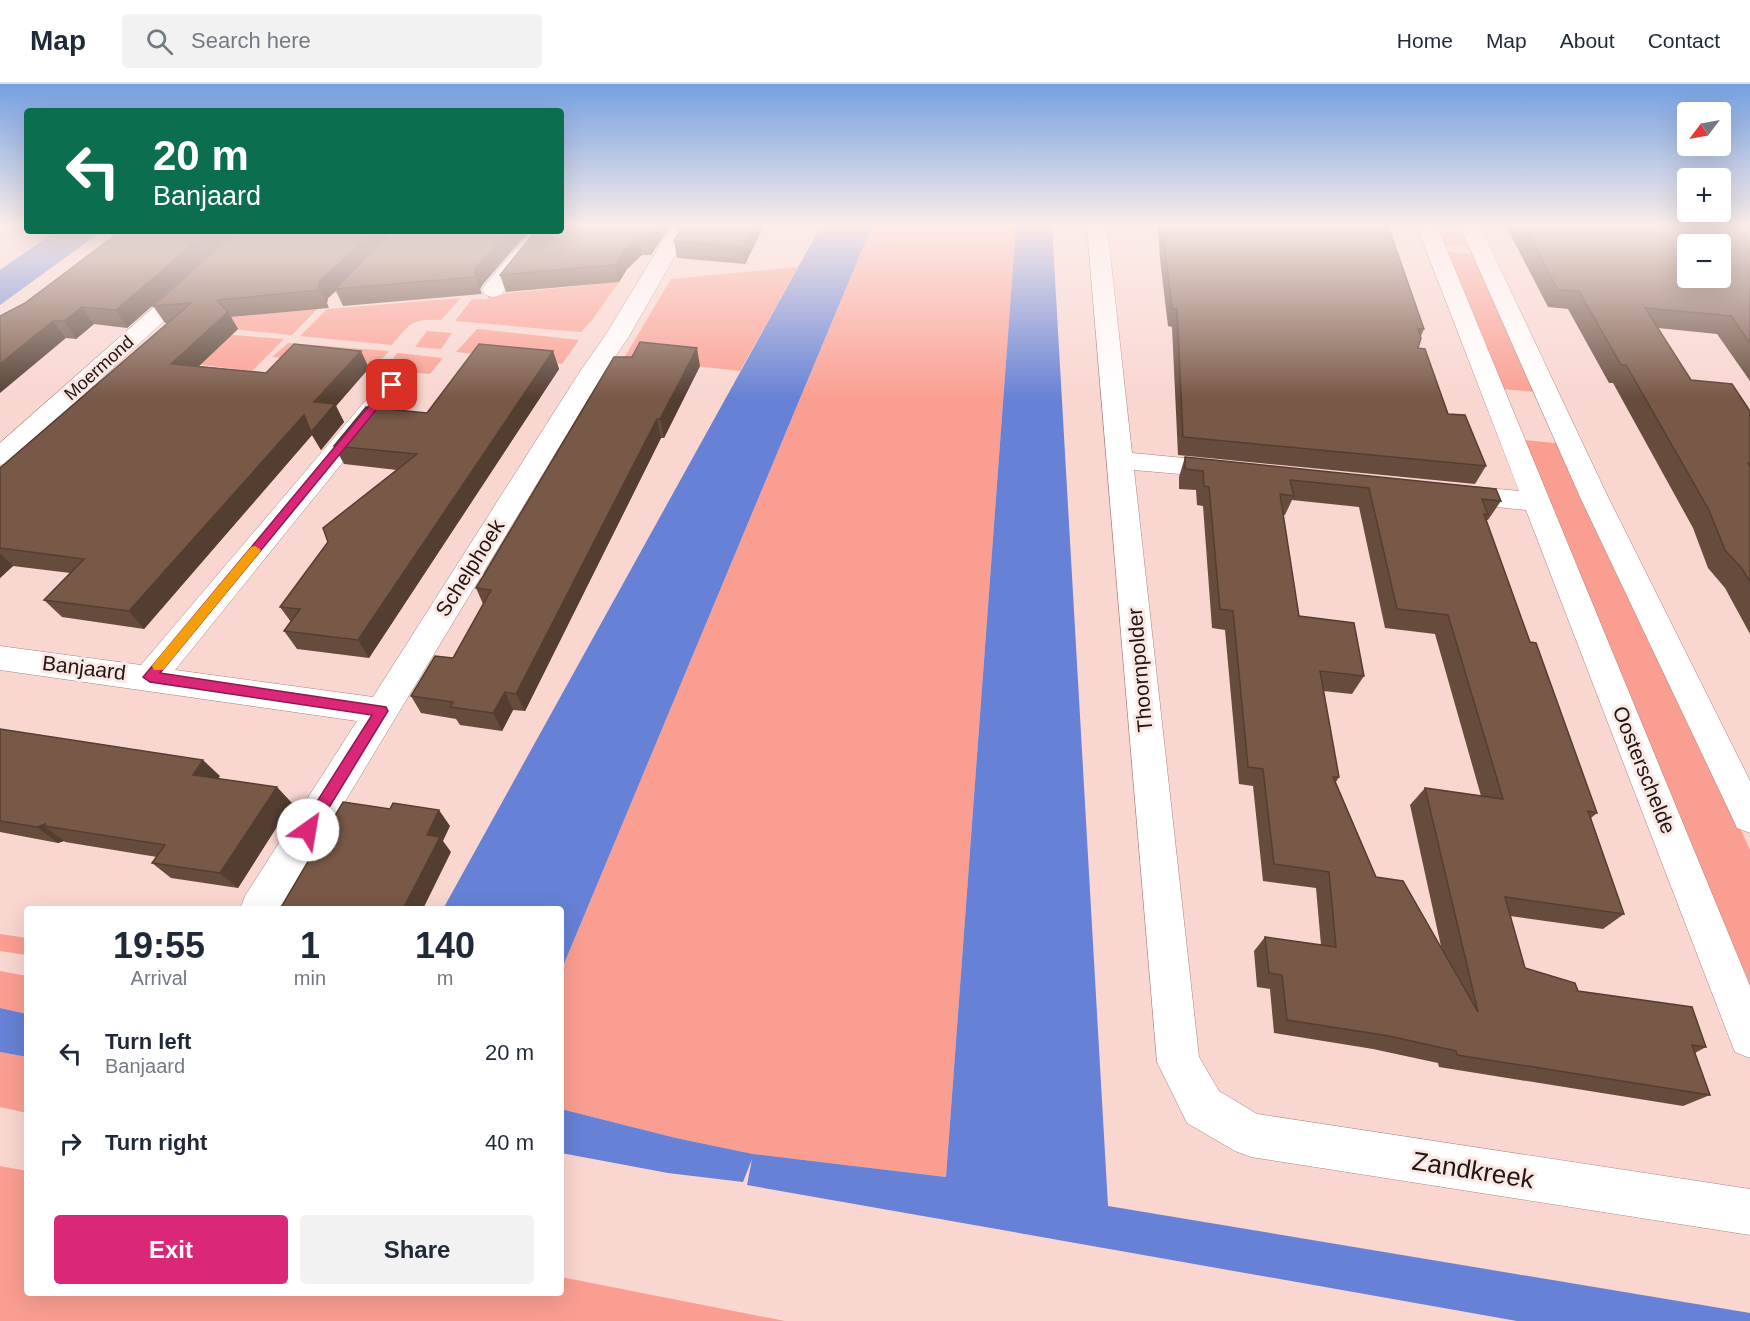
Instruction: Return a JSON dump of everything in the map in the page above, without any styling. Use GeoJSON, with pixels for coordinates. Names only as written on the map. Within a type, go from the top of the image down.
{"type":"FeatureCollection","features":[{"type":"Feature","properties":{"kind":"street","name":"Moermond"},"geometry":{"type":"LineString","coordinates":[[0,457],[193,284]]}},
{"type":"Feature","properties":{"kind":"street"},"geometry":{"type":"LineString","coordinates":[[493,290],[498,284]]}},
{"type":"Feature","properties":{"kind":"street","name":"Schelphoek"},"geometry":{"type":"LineString","coordinates":[[261,906],[648,284]]}},
{"type":"Feature","properties":{"kind":"street","name":"Thoornpolder"},"geometry":{"type":"LineString","coordinates":[[1103,284],[1178,1062],[1203,1107]]}},
{"type":"Feature","properties":{"kind":"street","name":"Oosterschelde"},"geometry":{"type":"LineString","coordinates":[[1458,284],[1750,817]]}},
{"type":"Feature","properties":{"kind":"street","name":"Oosterschelde"},"geometry":{"type":"LineString","coordinates":[[1488,284],[1531,417],[1538,502],[1750,1037]]}},
{"type":"Feature","properties":{"kind":"street"},"geometry":{"type":"LineString","coordinates":[[150,677],[392,385]]}},
{"type":"Feature","properties":{"kind":"street"},"geometry":{"type":"LineString","coordinates":[[1120,460],[1253,473]]}},
{"type":"Feature","properties":{"kind":"street"},"geometry":{"type":"LineString","coordinates":[[1429,492],[1538,502]]}},
{"type":"Feature","properties":{"kind":"street","name":"Banjaard"},"geometry":{"type":"LineString","coordinates":[[0,657],[382,711]]}},
{"type":"Feature","properties":{"kind":"street","name":"Zandkreek"},"geometry":{"type":"LineString","coordinates":[[1203,1107],[1251,1135],[1750,1212]]}},
{"type":"Feature","properties":{"kind":"shaded area"},"geometry":{"type":"Polygon","coordinates":[[[618,284],[581,332],[455,321],[472,299],[487,299],[489,295],[618,284]]]}},
{"type":"Feature","properties":{"kind":"shaded area"},"geometry":{"type":"Polygon","coordinates":[[[668,284],[789,284],[740,371],[624,358],[668,284]]]}},
{"type":"Feature","properties":{"kind":"shaded area"},"geometry":{"type":"Polygon","coordinates":[[[848,284],[1012,284],[946,1177],[753,1154],[676,1138],[564,1110],[564,964],[848,284]]]}},
{"type":"Feature","properties":{"kind":"shaded area"},"geometry":{"type":"Polygon","coordinates":[[[1459,284],[1491,284],[1538,392],[1500,389],[1459,284]]]}},
{"type":"Feature","properties":{"kind":"shaded area"},"geometry":{"type":"Polygon","coordinates":[[[461,298],[441,320],[424,320],[412,324],[392,345],[300,336],[327,309],[461,298]]]}},
{"type":"Feature","properties":{"kind":"shaded area"},"geometry":{"type":"Polygon","coordinates":[[[317,309],[292,335],[192,325],[201,320],[317,309]]]}},
{"type":"Feature","properties":{"kind":"shaded area"},"geometry":{"type":"Polygon","coordinates":[[[477,329],[579,340],[562,364],[456,352],[477,329]]]}},
{"type":"Feature","properties":{"kind":"shaded area"},"geometry":{"type":"Polygon","coordinates":[[[427,331],[452,333],[441,349],[415,347],[427,331]]]}},
{"type":"Feature","properties":{"kind":"shaded area"},"geometry":{"type":"Polygon","coordinates":[[[208,333],[284,339],[252,371],[152,359],[208,333]]]}},
{"type":"Feature","properties":{"kind":"shaded area"},"geometry":{"type":"Polygon","coordinates":[[[288,343],[389,351],[375,367],[272,357],[288,343]]]}},
{"type":"Feature","properties":{"kind":"shaded area"},"geometry":{"type":"Polygon","coordinates":[[[397,353],[443,358],[430,374],[386,370],[397,353]]]}},
{"type":"Feature","properties":{"kind":"shaded area"},"geometry":{"type":"Polygon","coordinates":[[[1523,440],[1565,444],[1750,850],[1750,985],[1523,440]]]}},
{"type":"Feature","properties":{"kind":"shaded area"},"geometry":{"type":"Polygon","coordinates":[[[0,934],[24,938],[24,955],[0,951],[0,934]]]}},
{"type":"Feature","properties":{"kind":"shaded area"},"geometry":{"type":"Polygon","coordinates":[[[0,971],[24,975],[24,1013],[0,1008],[0,971]]]}},
{"type":"Feature","properties":{"kind":"shaded area"},"geometry":{"type":"Polygon","coordinates":[[[0,1052],[24,1056],[24,1112],[0,1107],[0,1052]]]}},
{"type":"Feature","properties":{"kind":"shaded area"},"geometry":{"type":"Polygon","coordinates":[[[0,1166],[24,1170],[24,1296],[564,1296],[564,1278],[785,1321],[0,1321],[0,1166]]]}},
{"type":"Feature","properties":{"kind":"water"},"geometry":{"type":"Polygon","coordinates":[[[0,284],[29,284],[0,305],[0,284]]]}},
{"type":"Feature","properties":{"kind":"water"},"geometry":{"type":"Polygon","coordinates":[[[789,284],[848,284],[564,964],[564,906],[445,906],[789,284]]]}},
{"type":"Feature","properties":{"kind":"water"},"geometry":{"type":"Polygon","coordinates":[[[1012,284],[1055,284],[1108,1206],[1750,1313],[1750,1321],[1517,1321],[747,1185],[752,1159],[743,1182],[668,1173],[564,1154],[564,1110],[676,1138],[753,1154],[946,1177],[1012,284]]]}},
{"type":"Feature","properties":{"kind":"water"},"geometry":{"type":"Polygon","coordinates":[[[0,1008],[24,1013],[24,1056],[0,1052],[0,1008]]]}},
{"type":"Feature","properties":{"kind":"building"},"geometry":{"type":"Polygon","coordinates":[[[51,284],[147,284],[116,310],[82,307],[64,321],[53,321],[0,364],[0,316],[25,303],[51,284]]]}},
{"type":"Feature","properties":{"kind":"building"},"geometry":{"type":"Polygon","coordinates":[[[178,284],[319,284],[320,290],[217,300],[228,312],[171,364],[266,373],[294,344],[361,351],[314,402],[335,404],[311,432],[304,415],[129,611],[44,600],[84,559],[0,548],[0,468],[191,303],[153,306],[178,284]]]}},
{"type":"Feature","properties":{"kind":"building"},"geometry":{"type":"Polygon","coordinates":[[[340,284],[397,284],[335,289],[340,284]]]}},
{"type":"Feature","properties":{"kind":"building"},"geometry":{"type":"Polygon","coordinates":[[[1169,284],[1408,284],[1424,329],[1418,329],[1421,338],[1418,348],[1425,349],[1448,414],[1465,415],[1486,466],[1183,437],[1177,309],[1172,309],[1169,284]]]}},
{"type":"Feature","properties":{"kind":"building"},"geometry":{"type":"Polygon","coordinates":[[[1555,284],[1677,284],[1677,288],[1731,288],[1731,284],[1750,284],[1750,343],[1731,316],[1645,308],[1691,380],[1732,384],[1750,411],[1750,463],[1748,463],[1750,467],[1750,582],[1743,570],[1725,550],[1709,510],[1626,365],[1621,365],[1579,291],[1558,290],[1555,284]]]}},
{"type":"Feature","properties":{"kind":"building"},"geometry":{"type":"Polygon","coordinates":[[[640,342],[697,348],[660,419],[657,419],[516,694],[505,692],[493,713],[450,707],[453,702],[411,696],[435,656],[453,658],[491,590],[476,588],[614,357],[632,357],[640,342]]]}},
{"type":"Feature","properties":{"kind":"building"},"geometry":{"type":"Polygon","coordinates":[[[479,344],[553,351],[358,640],[284,631],[300,609],[280,607],[328,542],[323,528],[417,454],[334,446],[366,407],[427,413],[479,344]]]}},
{"type":"Feature","properties":{"kind":"building"},"geometry":{"type":"Polygon","coordinates":[[[1185,457],[1496,489],[1501,501],[1482,499],[1488,515],[1484,514],[1530,642],[1536,643],[1597,813],[1588,811],[1624,914],[1505,897],[1525,968],[1575,983],[1578,991],[1692,1007],[1706,1047],[1692,1045],[1710,1095],[1457,1055],[1456,1051],[1389,1036],[1287,1020],[1282,975],[1269,973],[1265,937],[1336,947],[1329,872],[1274,864],[1263,769],[1248,767],[1233,611],[1220,609],[1209,487],[1204,486],[1203,471],[1185,469],[1185,457]],[[1290,480],[1294,496],[1280,494],[1299,616],[1354,623],[1364,676],[1320,671],[1339,777],[1333,777],[1376,877],[1403,881],[1478,1012],[1425,788],[1503,799],[1448,615],[1397,609],[1369,488],[1290,480]]]}},
{"type":"Feature","properties":{"kind":"building"},"geometry":{"type":"Polygon","coordinates":[[[0,729],[203,760],[193,775],[277,787],[220,873],[152,863],[165,845],[44,826],[45,824],[37,827],[0,821],[0,729]]]}},
{"type":"Feature","properties":{"kind":"building"},"geometry":{"type":"Polygon","coordinates":[[[343,802],[390,809],[393,803],[439,810],[427,835],[440,837],[405,906],[282,906],[343,802]]]}},
{"type":"Feature","properties":{"kind":"slow traffic"},"geometry":{"type":"LineString","coordinates":[[159,666],[255,550]]}},
{"type":"Feature","properties":{"kind":"route"},"geometry":{"type":"LineString","coordinates":[[308,830],[382,711],[150,677],[392,385]]}}]}
